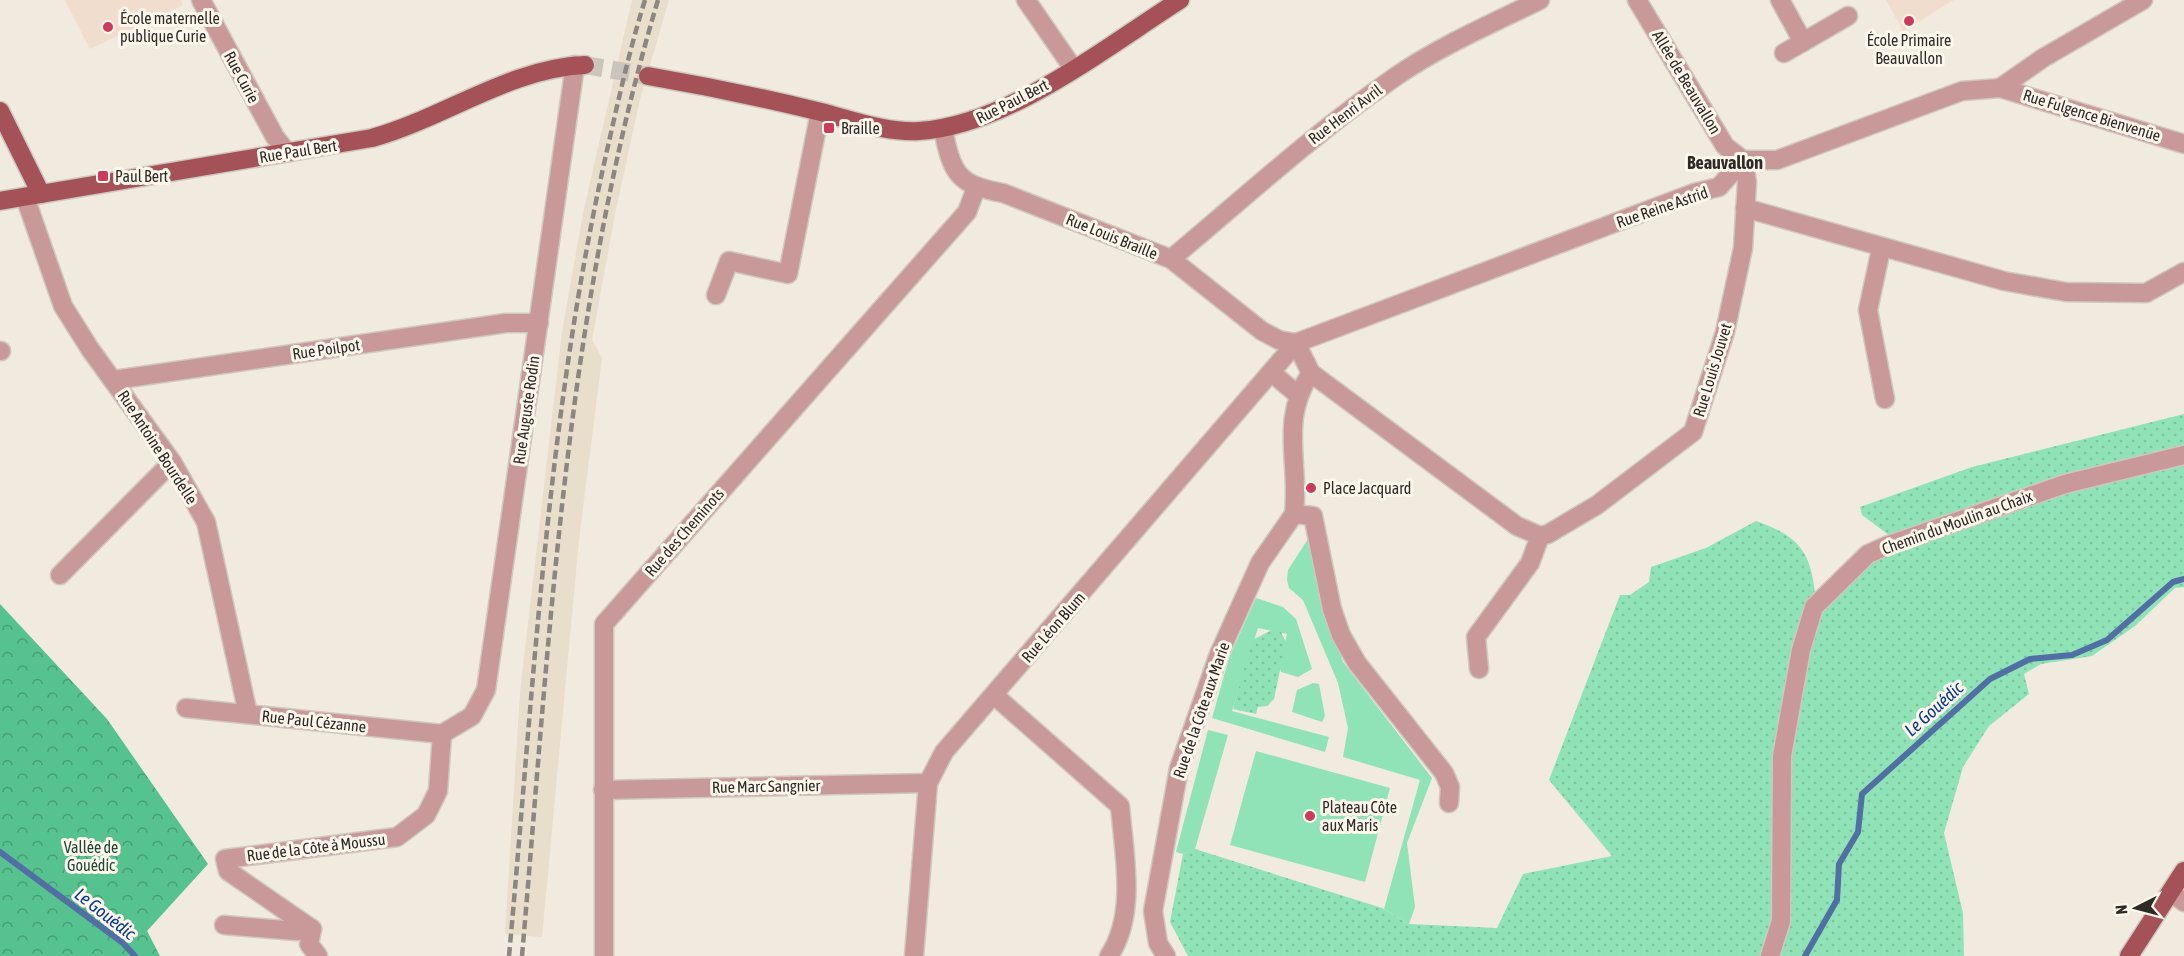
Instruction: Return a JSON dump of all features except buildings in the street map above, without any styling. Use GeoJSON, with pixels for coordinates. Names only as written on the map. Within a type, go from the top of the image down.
{"type":"FeatureCollection","features":[{"type":"Feature","properties":{"kind":"main road","name":"Rue Paul Bert"},"geometry":{"type":"LineString","coordinates":[[648,76],[820,112],[888,129],[916,131],[942,129],[997,111],[1025,98],[1180,0]]}},
{"type":"Feature","properties":{"kind":"main road","name":"Rue Paul Bert"},"geometry":{"type":"LineString","coordinates":[[0,201],[345,144],[397,131],[536,72],[580,65]]}},
{"type":"Feature","properties":{"kind":"main road"},"geometry":{"type":"LineString","coordinates":[[0,111],[33,195]]}},
{"type":"Feature","properties":{"kind":"main road"},"geometry":{"type":"LineString","coordinates":[[2129,956],[2177,897],[2184,871]]}},
{"type":"Feature","properties":{"kind":"street","name":"Rue Curie"},"geometry":{"type":"LineString","coordinates":[[201,0],[275,137],[287,152]]}},
{"type":"Feature","properties":{"kind":"street"},"geometry":{"type":"LineString","coordinates":[[1026,0],[1073,68]]}},
{"type":"Feature","properties":{"kind":"street","name":"Rue Henri Avril"},"geometry":{"type":"LineString","coordinates":[[1171,259],[1312,138],[1396,76],[1440,50],[1540,0]]}},
{"type":"Feature","properties":{"kind":"street","name":"Allée de Beauvallon"},"geometry":{"type":"LineString","coordinates":[[1637,0],[1725,146],[1743,160]]}},
{"type":"Feature","properties":{"kind":"street"},"geometry":{"type":"LineString","coordinates":[[1780,0],[1803,42]]}},
{"type":"Feature","properties":{"kind":"street"},"geometry":{"type":"LineString","coordinates":[[1743,160],[1777,160],[1962,91],[2000,88],[2043,58],[2143,0]]}},
{"type":"Feature","properties":{"kind":"street"},"geometry":{"type":"LineString","coordinates":[[1784,53],[1848,16]]}},
{"type":"Feature","properties":{"kind":"street","name":"Rue Auguste Rodin"},"geometry":{"type":"LineString","coordinates":[[442,734],[472,716],[486,690],[539,323],[580,65]]}},
{"type":"Feature","properties":{"kind":"street","name":"Rue Fulgence Bienvenüe"},"geometry":{"type":"LineString","coordinates":[[2000,88],[2184,144]]}},
{"type":"Feature","properties":{"kind":"street"},"geometry":{"type":"LineString","coordinates":[[716,295],[729,261],[788,274],[820,112]]}},
{"type":"Feature","properties":{"kind":"street"},"geometry":{"type":"LineString","coordinates":[[942,129],[946,147],[956,169],[962,179],[976,188]]}},
{"type":"Feature","properties":{"kind":"street","name":"Rue Louis Jouvet"},"geometry":{"type":"LineString","coordinates":[[1540,536],[1597,506],[1692,432],[1725,332],[1743,248],[1747,182],[1743,160]]}},
{"type":"Feature","properties":{"kind":"street","name":"Rue Reine Astrid"},"geometry":{"type":"LineString","coordinates":[[1296,343],[1694,193],[1719,187],[1743,160]]}},
{"type":"Feature","properties":{"kind":"street","name":"Rue Louis Braille"},"geometry":{"type":"LineString","coordinates":[[976,188],[1003,193],[1171,259],[1262,331],[1280,340],[1296,343]]}},
{"type":"Feature","properties":{"kind":"street","name":"Rue des Cheminots"},"geometry":{"type":"LineString","coordinates":[[604,956],[604,624],[967,212],[976,188]]}},
{"type":"Feature","properties":{"kind":"street","name":"Rue Antoine Bourdelle"},"geometry":{"type":"LineString","coordinates":[[33,195],[63,306],[172,462],[206,522],[248,714]]}},
{"type":"Feature","properties":{"kind":"street"},"geometry":{"type":"LineString","coordinates":[[1745,208],[1881,249],[2004,281],[2066,292],[2146,293],[2184,272]]}},
{"type":"Feature","properties":{"kind":"street"},"geometry":{"type":"LineString","coordinates":[[1881,249],[1868,310],[1885,399]]}},
{"type":"Feature","properties":{"kind":"street","name":"Rue Poilpot"},"geometry":{"type":"LineString","coordinates":[[114,380],[506,323],[539,323]]}},
{"type":"Feature","properties":{"kind":"street"},"geometry":{"type":"LineString","coordinates":[[1296,343],[1311,373],[1516,526],[1540,536],[1530,563],[1476,637],[1479,669]]}},
{"type":"Feature","properties":{"kind":"street","name":"Rue Léon Blum"},"geometry":{"type":"LineString","coordinates":[[914,956],[928,783],[944,752],[1296,343]]}},
{"type":"Feature","properties":{"kind":"street"},"geometry":{"type":"LineString","coordinates":[[1272,372],[1298,395]]}},
{"type":"Feature","properties":{"kind":"street"},"geometry":{"type":"LineString","coordinates":[[1311,373],[1298,395],[1292,415],[1294,514],[1313,516],[1332,609],[1341,635],[1357,663],[1444,773],[1450,786],[1449,803]]}},
{"type":"Feature","properties":{"kind":"street","name":"Chemin du Moulin au Chaix"},"geometry":{"type":"LineString","coordinates":[[1770,956],[1781,921],[1782,756],[1801,650],[1814,607],[1868,554],[1886,546],[2065,484],[2184,455]]}},
{"type":"Feature","properties":{"kind":"street"},"geometry":{"type":"LineString","coordinates":[[60,575],[172,462]]}},
{"type":"Feature","properties":{"kind":"street","name":"Rue de la Côte aux Marie"},"geometry":{"type":"LineString","coordinates":[[1166,956],[1158,943],[1153,911],[1179,768],[1219,654],[1260,563],[1294,514]]}},
{"type":"Feature","properties":{"kind":"street"},"geometry":{"type":"LineString","coordinates":[[994,695],[1120,806],[1127,885],[1120,938],[1108,956]]}},
{"type":"Feature","properties":{"kind":"street","name":"Rue Paul Cézanne"},"geometry":{"type":"LineString","coordinates":[[186,708],[442,734]]}},
{"type":"Feature","properties":{"kind":"street","name":"Rue de la Côte à Moussu"},"geometry":{"type":"LineString","coordinates":[[312,929],[228,871],[225,859],[398,837],[426,815],[438,791],[442,734]]}},
{"type":"Feature","properties":{"kind":"street","name":"Rue Marc Sangnier"},"geometry":{"type":"LineString","coordinates":[[603,790],[928,783]]}},
{"type":"Feature","properties":{"kind":"street"},"geometry":{"type":"LineString","coordinates":[[224,925],[296,931],[312,929],[309,944],[318,956]]}},
{"type":"Feature","properties":{"kind":"shaded area","name":"École maternelle publique Curie"},"geometry":{"type":"Polygon","coordinates":[[[65,0],[181,0],[183,5],[90,49],[65,0]]]}},
{"type":"Feature","properties":{"kind":"shaded area"},"geometry":{"type":"Polygon","coordinates":[[[632,0],[669,0],[640,99],[615,214],[592,340],[602,358],[579,540],[542,937],[505,934],[520,692],[562,332],[583,213],[632,0]]]}},
{"type":"Feature","properties":{"kind":"shaded area","name":"École Primaire Beauvallon"},"geometry":{"type":"Polygon","coordinates":[[[1886,0],[1954,0],[1903,31],[1886,0]]]}},
{"type":"Feature","properties":{"kind":"green space"},"geometry":{"type":"Polygon","coordinates":[[[2184,414],[2184,587],[2175,588],[2135,626],[2092,656],[2041,664],[2024,674],[2029,694],[1989,726],[1963,767],[1944,833],[1963,913],[1964,956],[1188,956],[1170,922],[1183,854],[1195,849],[1382,908],[1409,924],[1497,928],[1523,874],[1612,856],[1549,780],[1620,595],[1630,595],[1649,582],[1651,567],[1706,548],[1756,521],[1782,532],[1799,547],[1810,566],[1815,594],[1889,535],[1862,515],[1860,507],[1972,467],[2184,414]]]}},
{"type":"Feature","properties":{"kind":"green space"},"geometry":{"type":"Polygon","coordinates":[[[1308,539],[1319,596],[1343,662],[1432,778],[1407,843],[1415,907],[1409,924],[1384,909],[1420,780],[1343,757],[1348,728],[1338,683],[1303,600],[1289,588],[1287,580],[1288,570],[1308,539]]]}},
{"type":"Feature","properties":{"kind":"green space"},"geometry":{"type":"Polygon","coordinates":[[[1256,598],[1283,607],[1296,619],[1312,669],[1298,677],[1281,672],[1280,666],[1287,634],[1258,628],[1232,711],[1329,737],[1325,752],[1212,718],[1229,658],[1256,598]]]}},
{"type":"Feature","properties":{"kind":"green space","name":"Vallée de Gouédic"},"geometry":{"type":"Polygon","coordinates":[[[0,604],[107,719],[208,864],[147,931],[160,956],[0,956],[0,604]]]}},
{"type":"Feature","properties":{"kind":"green space"},"geometry":{"type":"Polygon","coordinates":[[[1272,630],[1281,632],[1286,642],[1274,699],[1267,706],[1258,707],[1256,714],[1233,709],[1252,640],[1272,630]]]}},
{"type":"Feature","properties":{"kind":"green space"},"geometry":{"type":"Polygon","coordinates":[[[1313,683],[1319,684],[1325,716],[1322,722],[1292,712],[1297,690],[1313,683]]]}},
{"type":"Feature","properties":{"kind":"green space"},"geometry":{"type":"Polygon","coordinates":[[[1208,730],[1228,735],[1195,849],[1183,854],[1176,852],[1208,730]]]}},
{"type":"Feature","properties":{"kind":"green space","name":"Plateau Côte aux Maris"},"geometry":{"type":"Polygon","coordinates":[[[1256,751],[1390,788],[1365,882],[1230,845],[1256,751]]]}},
{"type":"Feature","properties":{"kind":"waterway","name":"Le Gouédic"},"geometry":{"type":"LineString","coordinates":[[1805,956],[1837,900],[1839,864],[1858,832],[1862,794],[1990,679],[2030,659],[2072,655],[2107,640],[2173,582],[2184,579]]}},
{"type":"Feature","properties":{"kind":"waterway","name":"Le Gouédic"},"geometry":{"type":"LineString","coordinates":[[0,852],[123,943],[135,956]]}},
{"type":"Feature","properties":{"kind":"tunnel"},"geometry":{"type":"LineString","coordinates":[[585,65],[648,76]]}},
{"type":"Feature","properties":{"kind":"railway"},"geometry":{"type":"LineString","coordinates":[[509,956],[545,549],[570,347],[587,246],[608,146],[645,0]]}},
{"type":"Feature","properties":{"kind":"railway"},"geometry":{"type":"LineString","coordinates":[[522,956],[553,594],[581,355],[601,235],[627,117],[658,0]]}},
{"type":"Feature","properties":{"kind":"place","name":"École Primaire Beauvallon"},"geometry":{"type":"Point","coordinates":[1909,21]}},
{"type":"Feature","properties":{"kind":"place","name":"École maternelle publique Curie"},"geometry":{"type":"Point","coordinates":[108,27]}},
{"type":"Feature","properties":{"kind":"place","name":"Braille"},"geometry":{"type":"Point","coordinates":[829,128]}},
{"type":"Feature","properties":{"kind":"place","name":"Paul Bert"},"geometry":{"type":"Point","coordinates":[103,176]}},
{"type":"Feature","properties":{"kind":"place","name":"Place Jacquard"},"geometry":{"type":"Point","coordinates":[1311,488]}},
{"type":"Feature","properties":{"kind":"place","name":"Plateau Côte aux Maris"},"geometry":{"type":"Point","coordinates":[1310,816]}},
{"type":"Feature","properties":{"kind":"district","name":"Beauvallon"},"geometry":{"type":"Point","coordinates":[1725,163]}}]}
